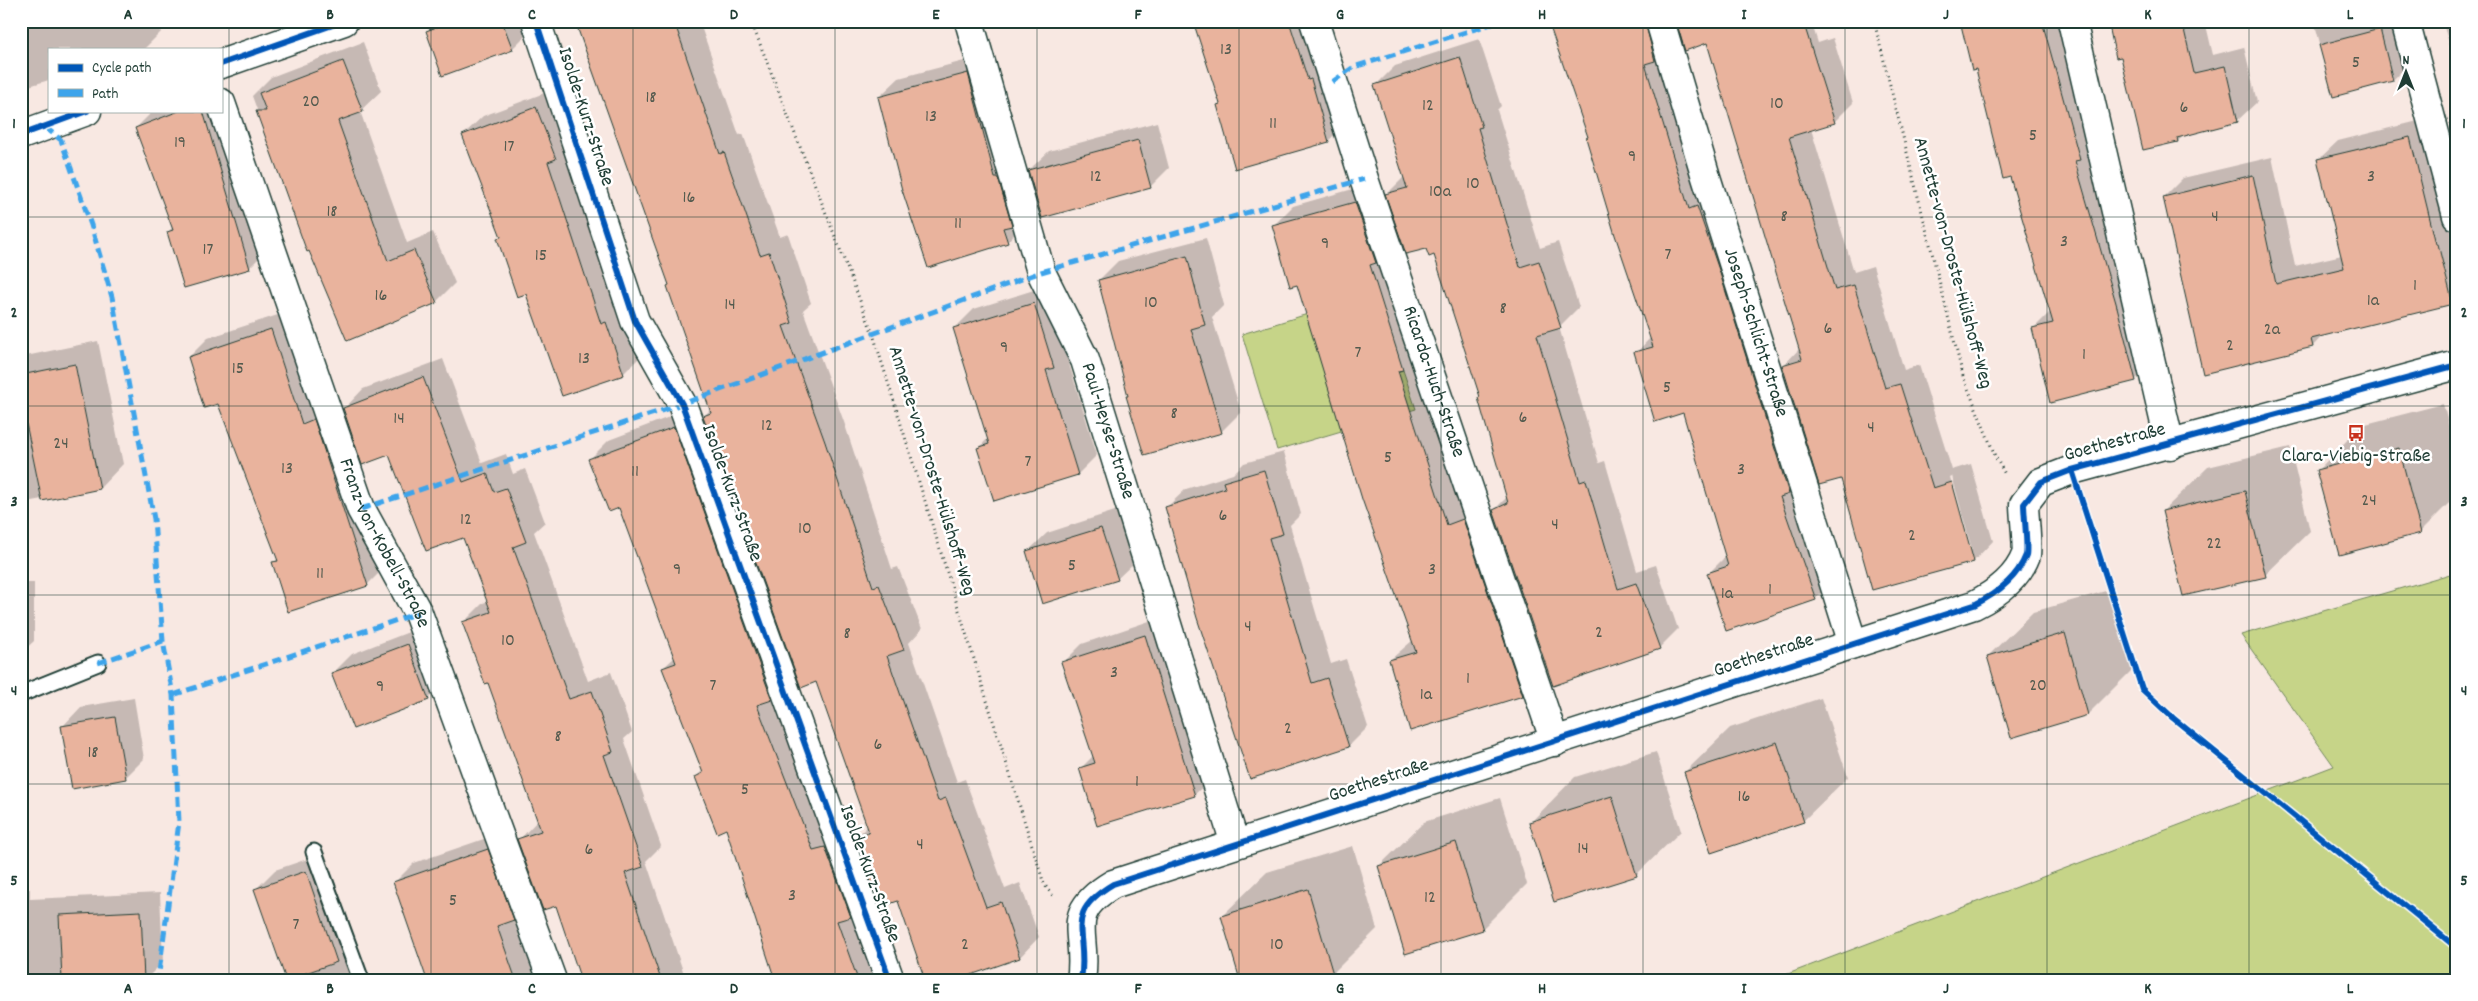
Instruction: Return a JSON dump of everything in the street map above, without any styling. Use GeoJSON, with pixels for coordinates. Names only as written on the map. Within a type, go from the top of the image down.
{"type":"FeatureCollection","features":[{"type":"Feature","properties":{"kind":"street"},"geometry":{"type":"LineString","coordinates":[[222,64],[316,26],[344,21]]}},
{"type":"Feature","properties":{"kind":"street","name":"Isolde-Kurz-Straße"},"geometry":{"type":"LineString","coordinates":[[536,21],[635,321],[682,404],[890,980]]}},
{"type":"Feature","properties":{"kind":"street","name":"Paul-Heyse-Straße"},"geometry":{"type":"LineString","coordinates":[[969,21],[1041,272],[1085,360],[1235,844]]}},
{"type":"Feature","properties":{"kind":"street","name":"Ricarda-Huch-Straße"},"geometry":{"type":"LineString","coordinates":[[1314,21],[1364,179],[1555,742]]}},
{"type":"Feature","properties":{"kind":"street","name":"Joseph-Schlicht-Straße"},"geometry":{"type":"LineString","coordinates":[[1660,21],[1706,177],[1854,644]]}},
{"type":"Feature","properties":{"kind":"street"},"geometry":{"type":"LineString","coordinates":[[2072,21],[2170,445]]}},
{"type":"Feature","properties":{"kind":"street"},"geometry":{"type":"LineString","coordinates":[[2405,21],[2457,216]]}},
{"type":"Feature","properties":{"kind":"street","name":"Franz-von-Kobell-Straße"},"geometry":{"type":"LineString","coordinates":[[222,106],[361,509],[418,613],[552,980]]}},
{"type":"Feature","properties":{"kind":"street"},"geometry":{"type":"LineString","coordinates":[[21,135],[85,112]]}},
{"type":"Feature","properties":{"kind":"street","name":"Goethestraße"},"geometry":{"type":"LineString","coordinates":[[1081,980],[1080,926],[1083,909],[1096,894],[1113,884],[1974,605],[1996,594],[2013,577],[2026,553],[2024,504],[2041,482],[2072,470],[2170,445],[2457,365]]}},
{"type":"Feature","properties":{"kind":"lane"},"geometry":{"type":"LineString","coordinates":[[21,694],[98,663]]}},
{"type":"Feature","properties":{"kind":"lane"},"geometry":{"type":"LineString","coordinates":[[314,852],[361,980]]}},
{"type":"Feature","properties":{"kind":"green space"},"geometry":{"type":"Polygon","coordinates":[[[1377,293],[1331,392],[1403,370],[1416,409],[1277,450],[1242,334],[1377,293]]]}},
{"type":"Feature","properties":{"kind":"green space"},"geometry":{"type":"Polygon","coordinates":[[[2457,572],[2457,980],[1772,980],[2334,766],[2241,635],[2457,572]]]}},
{"type":"Feature","properties":{"kind":"building"},"geometry":{"type":"Polygon","coordinates":[[[453,21],[502,21],[513,50],[442,76],[426,31],[453,21]]]}},
{"type":"Feature","properties":{"kind":"building"},"geometry":{"type":"Polygon","coordinates":[[[575,21],[674,21],[720,154],[724,152],[760,255],[769,252],[792,323],[783,326],[825,442],[873,587],[879,585],[904,650],[887,656],[938,801],[946,798],[986,907],[1001,902],[1020,958],[956,980],[925,980],[898,901],[880,907],[855,837],[869,832],[816,682],[801,688],[703,416],[711,413],[667,286],[669,285],[575,21]]]}},
{"type":"Feature","properties":{"kind":"building"},"geometry":{"type":"Polygon","coordinates":[[[1193,21],[1289,21],[1308,80],[1311,79],[1329,142],[1235,169],[1217,105],[1220,104],[1193,21]]]}},
{"type":"Feature","properties":{"kind":"building"},"geometry":{"type":"Polygon","coordinates":[[[1548,21],[1645,21],[1655,61],[1645,64],[1689,209],[1697,206],[1719,270],[1789,494],[1780,497],[1816,600],[1726,631],[1707,573],[1728,566],[1683,413],[1655,422],[1634,352],[1653,347],[1615,235],[1586,138],[1588,137],[1548,21]]]}},
{"type":"Feature","properties":{"kind":"building"},"geometry":{"type":"Polygon","coordinates":[[[1676,21],[1803,21],[1835,123],[1789,137],[1835,290],[1854,285],[1885,388],[1900,384],[1933,488],[1952,482],[1974,562],[1872,590],[1841,479],[1819,485],[1782,365],[1802,359],[1707,43],[1685,51],[1676,21]]]}},
{"type":"Feature","properties":{"kind":"building"},"geometry":{"type":"Polygon","coordinates":[[[1960,21],[2042,21],[2080,160],[2075,161],[2116,303],[2136,381],[2050,403],[2032,328],[2053,323],[2010,177],[2003,179],[1976,69],[1972,70],[1960,21]]]}},
{"type":"Feature","properties":{"kind":"building"},"geometry":{"type":"Polygon","coordinates":[[[2108,21],[2182,21],[2194,73],[2225,66],[2238,122],[2177,138],[2178,142],[2143,150],[2121,57],[2116,58],[2108,21]]]}},
{"type":"Feature","properties":{"kind":"building"},"geometry":{"type":"Polygon","coordinates":[[[2380,29],[2393,81],[2333,97],[2319,45],[2380,29]]]}},
{"type":"Feature","properties":{"kind":"building"},"geometry":{"type":"Polygon","coordinates":[[[1460,57],[1482,127],[1478,128],[1520,267],[1539,261],[1561,328],[1537,335],[1580,482],[1586,480],[1618,589],[1636,583],[1660,649],[1553,686],[1493,510],[1508,503],[1478,398],[1480,397],[1434,255],[1429,257],[1426,249],[1406,254],[1385,194],[1407,188],[1374,85],[1460,57]]]}},
{"type":"Feature","properties":{"kind":"building"},"geometry":{"type":"Polygon","coordinates":[[[343,61],[363,112],[338,121],[388,261],[414,250],[437,303],[347,341],[309,251],[307,252],[256,111],[266,111],[259,93],[343,61]]]}},
{"type":"Feature","properties":{"kind":"building"},"geometry":{"type":"Polygon","coordinates":[[[968,73],[995,178],[998,178],[1012,226],[1003,228],[1008,243],[928,268],[902,190],[878,97],[968,73]]]}},
{"type":"Feature","properties":{"kind":"building"},"geometry":{"type":"Polygon","coordinates":[[[536,107],[556,159],[548,162],[601,324],[606,322],[624,375],[562,396],[526,294],[517,297],[497,238],[501,237],[462,135],[536,107]]]}},
{"type":"Feature","properties":{"kind":"building"},"geometry":{"type":"Polygon","coordinates":[[[176,112],[203,112],[250,269],[184,288],[167,232],[173,230],[135,128],[176,112]]]}},
{"type":"Feature","properties":{"kind":"building"},"geometry":{"type":"Polygon","coordinates":[[[2410,137],[2436,244],[2438,244],[2453,304],[2311,339],[2313,347],[2203,374],[2163,197],[2253,175],[2276,284],[2344,268],[2317,159],[2410,137]]]}},
{"type":"Feature","properties":{"kind":"building"},"geometry":{"type":"Polygon","coordinates":[[[1138,140],[1151,188],[1042,218],[1028,170],[1138,140]]]}},
{"type":"Feature","properties":{"kind":"building"},"geometry":{"type":"Polygon","coordinates":[[[1355,202],[1376,263],[1370,265],[1403,370],[1398,371],[1447,525],[1463,519],[1523,696],[1410,731],[1389,660],[1416,652],[1362,499],[1297,285],[1290,287],[1272,225],[1355,202]]]}},
{"type":"Feature","properties":{"kind":"building"},"geometry":{"type":"Polygon","coordinates":[[[1187,256],[1205,325],[1191,329],[1222,433],[1144,455],[1126,396],[1128,396],[1098,280],[1187,256]]]}},
{"type":"Feature","properties":{"kind":"building"},"geometry":{"type":"Polygon","coordinates":[[[1034,303],[1054,368],[1046,370],[1078,475],[994,501],[977,448],[989,444],[953,328],[1034,303]]]}},
{"type":"Feature","properties":{"kind":"building"},"geometry":{"type":"Polygon","coordinates":[[[271,329],[302,424],[314,419],[368,586],[288,612],[272,562],[278,561],[218,404],[204,408],[188,357],[271,329]]]}},
{"type":"Feature","properties":{"kind":"building"},"geometry":{"type":"Polygon","coordinates":[[[75,364],[100,489],[42,501],[21,399],[21,375],[75,364]]]}},
{"type":"Feature","properties":{"kind":"building"},"geometry":{"type":"Polygon","coordinates":[[[423,377],[463,482],[487,473],[494,492],[506,488],[526,542],[513,547],[569,699],[592,691],[613,752],[604,755],[643,867],[625,873],[661,980],[581,980],[556,906],[543,910],[517,839],[541,831],[488,683],[485,684],[462,622],[491,612],[463,538],[426,551],[389,455],[362,465],[343,408],[423,377]]]}},
{"type":"Feature","properties":{"kind":"building"},"geometry":{"type":"Polygon","coordinates":[[[674,427],[772,700],[757,705],[813,850],[825,847],[851,917],[837,921],[858,980],[775,980],[726,829],[717,833],[695,777],[703,773],[662,668],[676,663],[619,508],[609,512],[588,459],[674,427]]]}},
{"type":"Feature","properties":{"kind":"building"},"geometry":{"type":"Polygon","coordinates":[[[2399,448],[2421,533],[2339,555],[2316,470],[2399,448]]]}},
{"type":"Feature","properties":{"kind":"building"},"geometry":{"type":"Polygon","coordinates":[[[1264,470],[1283,534],[1269,538],[1312,683],[1327,678],[1349,747],[1250,779],[1197,618],[1165,507],[1225,488],[1223,482],[1264,470]]]}},
{"type":"Feature","properties":{"kind":"building"},"geometry":{"type":"Polygon","coordinates":[[[2245,491],[2266,577],[2183,596],[2162,511],[2245,491]]]}},
{"type":"Feature","properties":{"kind":"building"},"geometry":{"type":"Polygon","coordinates":[[[1101,528],[1118,580],[1042,604],[1026,551],[1101,528]]]}},
{"type":"Feature","properties":{"kind":"building"},"geometry":{"type":"Polygon","coordinates":[[[2065,633],[2088,715],[2011,738],[1987,656],[2065,633]]]}},
{"type":"Feature","properties":{"kind":"building"},"geometry":{"type":"Polygon","coordinates":[[[1145,635],[1195,796],[1097,826],[1079,768],[1095,763],[1061,662],[1145,635]]]}},
{"type":"Feature","properties":{"kind":"building"},"geometry":{"type":"Polygon","coordinates":[[[408,644],[429,700],[353,729],[331,673],[408,644]]]}},
{"type":"Feature","properties":{"kind":"building"},"geometry":{"type":"Polygon","coordinates":[[[115,717],[126,779],[72,789],[61,726],[115,717]]]}},
{"type":"Feature","properties":{"kind":"building"},"geometry":{"type":"Polygon","coordinates":[[[1777,742],[1804,822],[1711,853],[1684,772],[1777,742]]]}},
{"type":"Feature","properties":{"kind":"building"},"geometry":{"type":"Polygon","coordinates":[[[1612,796],[1637,876],[1554,902],[1529,822],[1612,796]]]}},
{"type":"Feature","properties":{"kind":"building"},"geometry":{"type":"Polygon","coordinates":[[[1456,842],[1483,930],[1405,954],[1378,866],[1456,842]]]}},
{"type":"Feature","properties":{"kind":"building"},"geometry":{"type":"Polygon","coordinates":[[[488,849],[514,920],[497,926],[516,980],[427,980],[393,882],[488,849]]]}},
{"type":"Feature","properties":{"kind":"building"},"geometry":{"type":"Polygon","coordinates":[[[306,871],[337,962],[286,980],[254,889],[306,871]]]}},
{"type":"Feature","properties":{"kind":"building"},"geometry":{"type":"Polygon","coordinates":[[[1308,889],[1333,974],[1316,980],[1240,980],[1221,916],[1308,889]]]}},
{"type":"Feature","properties":{"kind":"building"},"geometry":{"type":"Polygon","coordinates":[[[141,911],[144,980],[62,980],[59,915],[141,911]]]}},
{"type":"Feature","properties":{"kind":"marked path"},"geometry":{"type":"LineString","coordinates":[[1332,82],[1354,67],[1501,21]]}},
{"type":"Feature","properties":{"kind":"marked path"},"geometry":{"type":"LineString","coordinates":[[45,127],[61,140],[91,225],[112,297],[154,519],[163,641],[173,695],[179,822],[158,980]]}},
{"type":"Feature","properties":{"kind":"marked path"},"geometry":{"type":"LineString","coordinates":[[361,509],[682,404],[1041,272],[1364,179]]}},
{"type":"Feature","properties":{"kind":"marked path"},"geometry":{"type":"LineString","coordinates":[[173,695],[418,613]]}},
{"type":"Feature","properties":{"kind":"marked path"},"geometry":{"type":"LineString","coordinates":[[98,663],[163,641]]}},
{"type":"Feature","properties":{"kind":"cycle path"},"geometry":{"type":"LineString","coordinates":[[222,64],[344,21]]}},
{"type":"Feature","properties":{"kind":"cycle path"},"geometry":{"type":"LineString","coordinates":[[536,21],[635,321],[682,404],[890,980]]}},
{"type":"Feature","properties":{"kind":"cycle path"},"geometry":{"type":"LineString","coordinates":[[21,135],[84,112]]}},
{"type":"Feature","properties":{"kind":"cycle path"},"geometry":{"type":"LineString","coordinates":[[1081,980],[1083,964],[1080,926],[1082,916],[1087,905],[1113,884],[1974,605],[2005,585],[2022,564],[2026,555],[2024,504],[2041,482],[2072,470],[2457,365]]}},
{"type":"Feature","properties":{"kind":"cycle path"},"geometry":{"type":"LineString","coordinates":[[2072,470],[2142,689],[2173,718],[2457,948]]}},
{"type":"Feature","properties":{"kind":"place","name":"Clara-Viebig-Straße"},"geometry":{"type":"Point","coordinates":[2356,433]}}]}
